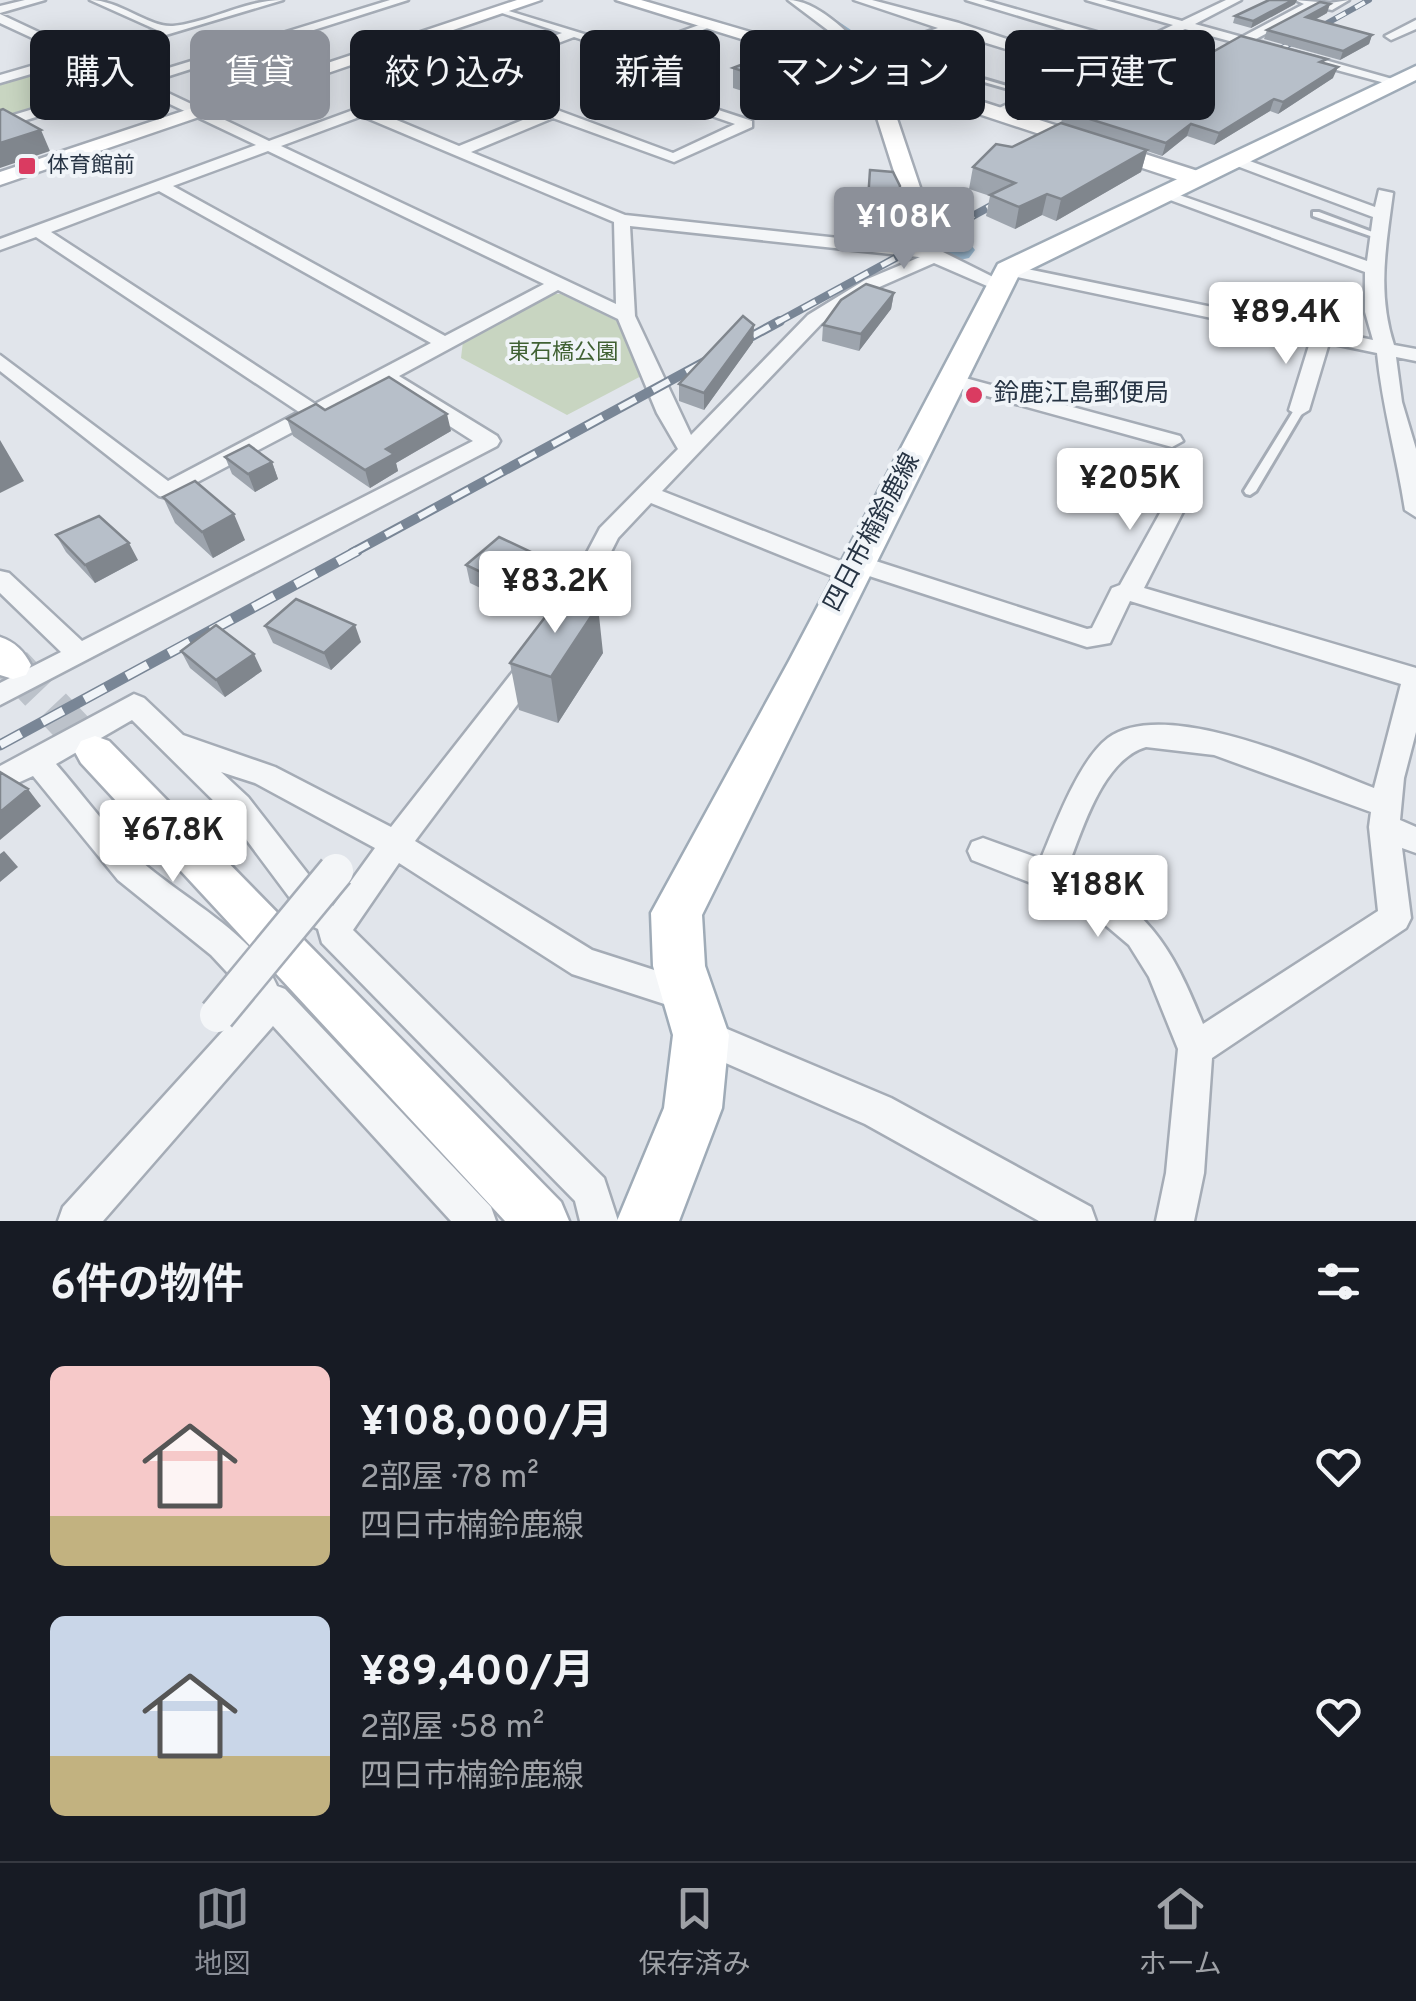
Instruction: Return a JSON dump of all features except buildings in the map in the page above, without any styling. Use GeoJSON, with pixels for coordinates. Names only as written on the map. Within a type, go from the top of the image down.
{"type":"FeatureCollection","features":[{"type":"Feature","properties":{"kind":"main road"},"geometry":{"type":"LineString","coordinates":[[1004,278],[1179,186],[1406,77]]}},
{"type":"Feature","properties":{"kind":"main road","name":"四日市楠鈴鹿線"},"geometry":{"type":"LineString","coordinates":[[648,1221],[693,1108],[701,1035],[679,966],[676,913],[1004,278]]}},
{"type":"Feature","properties":{"kind":"street"},"geometry":{"type":"LineString","coordinates":[[0,10],[39,0]]}},
{"type":"Feature","properties":{"kind":"street"},"geometry":{"type":"LineString","coordinates":[[96,0],[167,30]]}},
{"type":"Feature","properties":{"kind":"street"},"geometry":{"type":"LineString","coordinates":[[170,31],[277,0]]}},
{"type":"Feature","properties":{"kind":"street"},"geometry":{"type":"LineString","coordinates":[[170,72],[402,0]]}},
{"type":"Feature","properties":{"kind":"street"},"geometry":{"type":"LineString","coordinates":[[330,68],[533,0]]}},
{"type":"Feature","properties":{"kind":"street"},"geometry":{"type":"LineString","coordinates":[[624,0],[740,31]]}},
{"type":"Feature","properties":{"kind":"street"},"geometry":{"type":"LineString","coordinates":[[794,0],[838,30]]}},
{"type":"Feature","properties":{"kind":"street"},"geometry":{"type":"LineString","coordinates":[[860,0],[1005,45]]}},
{"type":"Feature","properties":{"kind":"street"},"geometry":{"type":"LineString","coordinates":[[972,0],[1082,30]]}},
{"type":"Feature","properties":{"kind":"street"},"geometry":{"type":"LineString","coordinates":[[984,14],[1020,0]]}},
{"type":"Feature","properties":{"kind":"street"},"geometry":{"type":"LineString","coordinates":[[1092,0],[1243,41],[1406,77]]}},
{"type":"Feature","properties":{"kind":"street"},"geometry":{"type":"LineString","coordinates":[[1122,8],[1140,0]]}},
{"type":"Feature","properties":{"kind":"street"},"geometry":{"type":"LineString","coordinates":[[1172,30],[1235,0]]}},
{"type":"Feature","properties":{"kind":"street"},"geometry":{"type":"LineString","coordinates":[[1243,41],[1308,2],[1332,7],[1343,0]]}},
{"type":"Feature","properties":{"kind":"street"},"geometry":{"type":"LineString","coordinates":[[503,10],[580,36]]}},
{"type":"Feature","properties":{"kind":"street"},"geometry":{"type":"LineString","coordinates":[[0,18],[30,32]]}},
{"type":"Feature","properties":{"kind":"street"},"geometry":{"type":"LineString","coordinates":[[945,30],[967,21]]}},
{"type":"Feature","properties":{"kind":"street"},"geometry":{"type":"LineString","coordinates":[[691,30],[706,24]]}},
{"type":"Feature","properties":{"kind":"street"},"geometry":{"type":"LineString","coordinates":[[1391,36],[1414,26]]}},
{"type":"Feature","properties":{"kind":"street"},"geometry":{"type":"LineString","coordinates":[[560,39],[574,34]]}},
{"type":"Feature","properties":{"kind":"street"},"geometry":{"type":"LineString","coordinates":[[17,38],[30,35]]}},
{"type":"Feature","properties":{"kind":"street"},"geometry":{"type":"LineString","coordinates":[[0,80],[30,71]]}},
{"type":"Feature","properties":{"kind":"street"},"geometry":{"type":"LineString","coordinates":[[985,107],[1374,269]]}},
{"type":"Feature","properties":{"kind":"street"},"geometry":{"type":"LineString","coordinates":[[1000,113],[1005,110]]}},
{"type":"Feature","properties":{"kind":"street"},"geometry":{"type":"LineString","coordinates":[[560,114],[674,158],[747,124],[720,115]]}},
{"type":"Feature","properties":{"kind":"street"},"geometry":{"type":"LineString","coordinates":[[0,124],[30,115]]}},
{"type":"Feature","properties":{"kind":"street"},"geometry":{"type":"LineString","coordinates":[[0,179],[190,115]]}},
{"type":"Feature","properties":{"kind":"street"},"geometry":{"type":"LineString","coordinates":[[0,245],[350,115]]}},
{"type":"Feature","properties":{"kind":"street"},"geometry":{"type":"LineString","coordinates":[[214,120],[626,316]]}},
{"type":"Feature","properties":{"kind":"street"},"geometry":{"type":"LineString","coordinates":[[386,120],[622,220],[880,246],[937,256],[1004,278],[1416,355]]}},
{"type":"Feature","properties":{"kind":"street"},"geometry":{"type":"LineString","coordinates":[[460,151],[535,120]]}},
{"type":"Feature","properties":{"kind":"street"},"geometry":{"type":"LineString","coordinates":[[880,246],[921,226],[891,120]]}},
{"type":"Feature","properties":{"kind":"street"},"geometry":{"type":"LineString","coordinates":[[1234,160],[1382,215]]}},
{"type":"Feature","properties":{"kind":"street"},"geometry":{"type":"LineString","coordinates":[[161,186],[446,343]]}},
{"type":"Feature","properties":{"kind":"street"},"geometry":{"type":"LineString","coordinates":[[1386,193],[1374,269],[1374,312],[1386,350],[1392,402],[1407,455],[1416,510]]}},
{"type":"Feature","properties":{"kind":"street"},"geometry":{"type":"LineString","coordinates":[[622,220],[626,316],[667,414],[687,447]]}},
{"type":"Feature","properties":{"kind":"street"},"geometry":{"type":"LineString","coordinates":[[38,231],[314,413]]}},
{"type":"Feature","properties":{"kind":"street"},"geometry":{"type":"LineString","coordinates":[[334,932],[395,844],[558,632],[595,552],[687,447],[827,308],[937,256]]}},
{"type":"Feature","properties":{"kind":"street"},"geometry":{"type":"LineString","coordinates":[[4,370],[168,490],[555,285]]}},
{"type":"Feature","properties":{"kind":"street"},"geometry":{"type":"LineString","coordinates":[[1300,410],[1321,338]]}},
{"type":"Feature","properties":{"kind":"street"},"geometry":{"type":"LineString","coordinates":[[1386,350],[1416,338]]}},
{"type":"Feature","properties":{"kind":"street"},"geometry":{"type":"LineString","coordinates":[[4,670],[79,654],[489,442],[385,376]]}},
{"type":"Feature","properties":{"kind":"street"},"geometry":{"type":"LineString","coordinates":[[954,381],[1172,441]]}},
{"type":"Feature","properties":{"kind":"street"},"geometry":{"type":"LineString","coordinates":[[646,493],[854,569],[1087,638],[1101,636],[1121,594],[1129,592],[1415,672],[1394,799],[1405,922],[1196,1049]]}},
{"type":"Feature","properties":{"kind":"street"},"geometry":{"type":"LineString","coordinates":[[1129,592],[1178,500]]}},
{"type":"Feature","properties":{"kind":"street"},"geometry":{"type":"LineString","coordinates":[[0,579],[79,654]]}},
{"type":"Feature","properties":{"kind":"street"},"geometry":{"type":"LineString","coordinates":[[0,779],[134,704],[238,806],[334,932],[591,1191],[598,1221]]}},
{"type":"Feature","properties":{"kind":"street"},"geometry":{"type":"LineString","coordinates":[[1048,876],[1067,832],[1110,755],[1122,742],[1138,738],[1173,737],[1221,744],[1394,799],[1416,840]]}},
{"type":"Feature","properties":{"kind":"street"},"geometry":{"type":"LineString","coordinates":[[173,743],[265,775],[395,844],[584,963],[692,997]]}},
{"type":"Feature","properties":{"kind":"street"},"geometry":{"type":"LineString","coordinates":[[95,752],[542,1221]]}},
{"type":"Feature","properties":{"kind":"street"},"geometry":{"type":"LineString","coordinates":[[36,761],[130,870],[222,944],[477,1221]]}},
{"type":"Feature","properties":{"kind":"street"},"geometry":{"type":"LineString","coordinates":[[983,851],[1070,884],[1121,918],[1152,951],[1196,1049],[1185,1173],[1176,1221]]}},
{"type":"Feature","properties":{"kind":"street"},"geometry":{"type":"LineString","coordinates":[[217,1014],[336,870]]}},
{"type":"Feature","properties":{"kind":"street"},"geometry":{"type":"LineString","coordinates":[[77,1221],[273,1001]]}},
{"type":"Feature","properties":{"kind":"street"},"geometry":{"type":"LineString","coordinates":[[701,1035],[878,1111],[1077,1221]]}},
{"type":"Feature","properties":{"kind":"lane"},"geometry":{"type":"LineString","coordinates":[[1316,214],[1379,236]]}},
{"type":"Feature","properties":{"kind":"lane"},"geometry":{"type":"LineString","coordinates":[[1250,491],[1300,410]]}},
{"type":"Feature","properties":{"kind":"green space"},"geometry":{"type":"Polygon","coordinates":[[[30,73],[30,112],[0,121],[0,82],[30,73]]]}},
{"type":"Feature","properties":{"kind":"green space","name":"東石橋公園"},"geometry":{"type":"Polygon","coordinates":[[[550,294],[561,294],[625,325],[645,374],[567,415],[461,358],[463,341],[550,294]]]}},
{"type":"Feature","properties":{"kind":"waterway"},"geometry":{"type":"LineString","coordinates":[[829,18],[847,30]]}},
{"type":"Feature","properties":{"kind":"waterway"},"geometry":{"type":"LineString","coordinates":[[942,244],[956,250]]}},
{"type":"Feature","properties":{"kind":"tunnel"},"geometry":{"type":"LineString","coordinates":[[13,665],[95,752]]}},
{"type":"Feature","properties":{"kind":"railway"},"geometry":{"type":"LineString","coordinates":[[1259,61],[1369,0]]}},
{"type":"Feature","properties":{"kind":"railway"},"geometry":{"type":"LineString","coordinates":[[776,323],[1013,194]]}},
{"type":"Feature","properties":{"kind":"railway"},"geometry":{"type":"LineString","coordinates":[[352,553],[780,321]]}},
{"type":"Feature","properties":{"kind":"railway"},"geometry":{"type":"LineString","coordinates":[[0,745],[357,551]]}},
{"type":"Feature","properties":{"kind":"place","name":"体育館前"},"geometry":{"type":"Point","coordinates":[27,166]}},
{"type":"Feature","properties":{"kind":"place","name":"鈴鹿江島郵便局"},"geometry":{"type":"Point","coordinates":[974,395]}}]}
